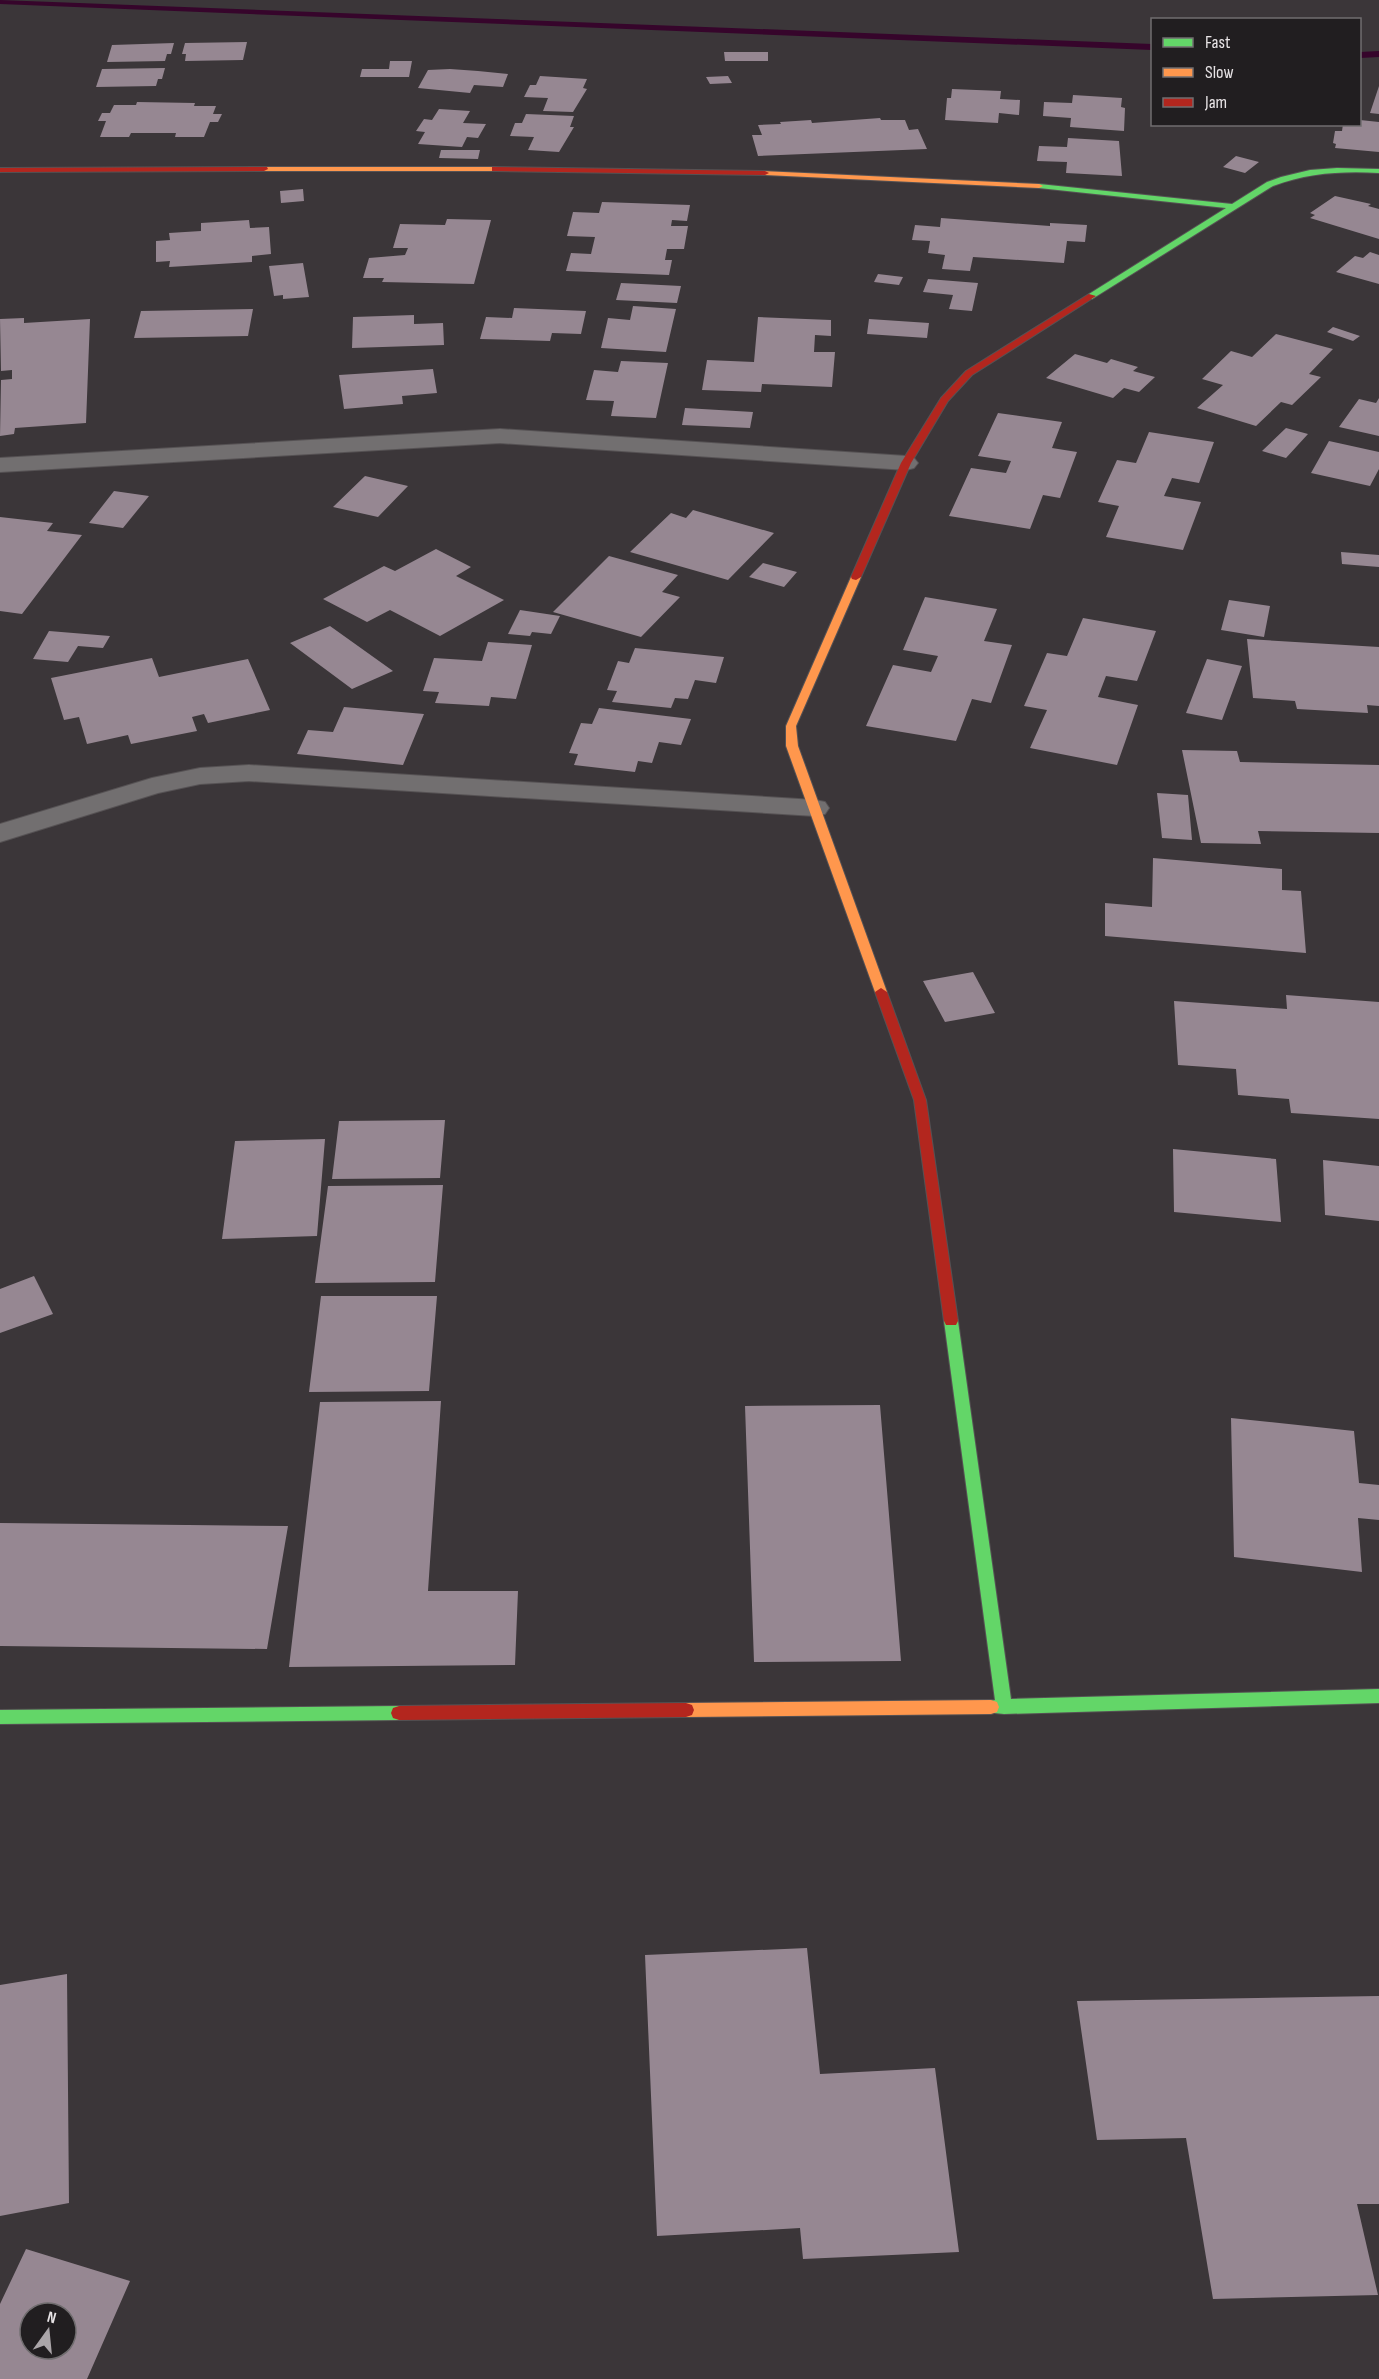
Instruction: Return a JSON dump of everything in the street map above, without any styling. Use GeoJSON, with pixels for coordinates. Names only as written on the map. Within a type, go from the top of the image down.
{"type":"FeatureCollection","features":[{"type":"Feature","properties":{"kind":"street"},"geometry":{"type":"LineString","coordinates":[[0,170],[558,169],[746,172],[995,183],[1234,207]]}},
{"type":"Feature","properties":{"kind":"street"},"geometry":{"type":"LineString","coordinates":[[1004,1707],[920,1100],[792,746],[791,726],[906,463],[944,400],[969,373],[1234,207],[1262,186],[1293,173],[1315,169],[1379,171]]}},
{"type":"Feature","properties":{"kind":"street"},"geometry":{"type":"LineString","coordinates":[[0,465],[500,436],[906,463]]}},
{"type":"Feature","properties":{"kind":"street"},"geometry":{"type":"LineString","coordinates":[[0,833],[152,786],[200,776],[249,773],[815,808]]}},
{"type":"Feature","properties":{"kind":"street"},"geometry":{"type":"LineString","coordinates":[[0,1717],[1004,1707],[1379,1696]]}},
{"type":"Feature","properties":{"kind":"building"},"geometry":{"type":"Polygon","coordinates":[[[247,42],[243,60],[185,61],[186,54],[182,54],[185,43],[247,42]]]}},
{"type":"Feature","properties":{"kind":"building"},"geometry":{"type":"Polygon","coordinates":[[[174,43],[171,54],[167,54],[165,61],[107,62],[112,45],[174,43]]]}},
{"type":"Feature","properties":{"kind":"building"},"geometry":{"type":"Polygon","coordinates":[[[724,52],[768,52],[768,61],[725,61],[724,52]]]}},
{"type":"Feature","properties":{"kind":"building"},"geometry":{"type":"Polygon","coordinates":[[[390,61],[412,61],[409,77],[360,77],[362,69],[389,69],[390,61]]]}},
{"type":"Feature","properties":{"kind":"building"},"geometry":{"type":"Polygon","coordinates":[[[165,68],[162,79],[158,79],[156,86],[96,87],[102,69],[165,68]]]}},
{"type":"Feature","properties":{"kind":"building"},"geometry":{"type":"Polygon","coordinates":[[[450,69],[508,74],[503,87],[474,85],[470,93],[418,88],[428,70],[450,69]]]}},
{"type":"Feature","properties":{"kind":"building"},"geometry":{"type":"Polygon","coordinates":[[[540,76],[587,79],[583,88],[587,89],[573,112],[543,111],[548,98],[524,97],[530,85],[536,85],[540,76]]]}},
{"type":"Feature","properties":{"kind":"building"},"geometry":{"type":"Polygon","coordinates":[[[728,76],[732,83],[710,84],[706,77],[728,76]]]}},
{"type":"Feature","properties":{"kind":"building"},"geometry":{"type":"Polygon","coordinates":[[[1379,86],[1379,114],[1370,113],[1379,86]]]}},
{"type":"Feature","properties":{"kind":"building"},"geometry":{"type":"Polygon","coordinates":[[[952,89],[1001,91],[1000,99],[1020,100],[1019,115],[999,113],[998,123],[945,120],[947,98],[951,98],[952,89]]]}},
{"type":"Feature","properties":{"kind":"building"},"geometry":{"type":"Polygon","coordinates":[[[1073,95],[1122,98],[1121,107],[1125,108],[1124,131],[1070,127],[1071,118],[1043,116],[1044,102],[1072,103],[1073,95]]]}},
{"type":"Feature","properties":{"kind":"building"},"geometry":{"type":"Polygon","coordinates":[[[137,102],[195,103],[194,106],[216,106],[213,114],[222,114],[218,122],[210,122],[204,137],[175,137],[176,133],[131,133],[129,137],[100,137],[106,121],[98,121],[102,113],[110,113],[114,105],[136,105],[137,102]]]}},
{"type":"Feature","properties":{"kind":"building"},"geometry":{"type":"Polygon","coordinates":[[[439,109],[470,111],[463,123],[486,124],[478,138],[467,137],[462,147],[418,144],[425,132],[416,131],[424,119],[432,120],[439,109]]]}},
{"type":"Feature","properties":{"kind":"building"},"geometry":{"type":"Polygon","coordinates":[[[526,114],[574,116],[570,127],[574,127],[559,152],[528,150],[534,137],[510,136],[515,123],[522,123],[526,114]]]}},
{"type":"Feature","properties":{"kind":"building"},"geometry":{"type":"Polygon","coordinates":[[[880,118],[881,120],[905,120],[909,130],[918,129],[927,149],[758,156],[752,135],[762,135],[758,125],[781,124],[780,122],[811,120],[812,123],[880,118]]]}},
{"type":"Feature","properties":{"kind":"building"},"geometry":{"type":"Polygon","coordinates":[[[1361,120],[1379,122],[1379,152],[1335,148],[1336,144],[1333,143],[1335,131],[1342,131],[1343,126],[1361,126],[1361,120]]]}},
{"type":"Feature","properties":{"kind":"building"},"geometry":{"type":"Polygon","coordinates":[[[1068,138],[1119,141],[1122,176],[1066,173],[1067,162],[1037,161],[1039,146],[1067,147],[1068,138]]]}},
{"type":"Feature","properties":{"kind":"building"},"geometry":{"type":"Polygon","coordinates":[[[441,150],[480,150],[478,159],[439,158],[441,150]]]}},
{"type":"Feature","properties":{"kind":"building"},"geometry":{"type":"Polygon","coordinates":[[[1236,156],[1259,162],[1245,173],[1223,167],[1236,156]]]}},
{"type":"Feature","properties":{"kind":"building"},"geometry":{"type":"Polygon","coordinates":[[[303,189],[304,201],[281,203],[280,191],[303,189]]]}},
{"type":"Feature","properties":{"kind":"building"},"geometry":{"type":"Polygon","coordinates":[[[1335,196],[1371,204],[1368,206],[1379,209],[1379,239],[1310,218],[1315,215],[1310,213],[1335,196]]]}},
{"type":"Feature","properties":{"kind":"building"},"geometry":{"type":"Polygon","coordinates":[[[602,202],[690,205],[687,221],[672,220],[671,226],[688,226],[684,249],[667,249],[665,260],[672,260],[669,275],[566,271],[571,253],[591,254],[595,237],[567,236],[573,212],[599,213],[602,202]]]}},
{"type":"Feature","properties":{"kind":"building"},"geometry":{"type":"Polygon","coordinates":[[[941,218],[1050,226],[1050,223],[1087,225],[1085,242],[1067,241],[1064,263],[973,257],[970,271],[942,269],[945,255],[928,253],[930,241],[912,240],[915,225],[940,227],[941,218]]]}},
{"type":"Feature","properties":{"kind":"building"},"geometry":{"type":"Polygon","coordinates":[[[447,219],[491,220],[474,284],[382,282],[384,278],[363,278],[369,258],[405,255],[408,248],[393,248],[400,224],[445,225],[447,219]]]}},
{"type":"Feature","properties":{"kind":"building"},"geometry":{"type":"Polygon","coordinates":[[[249,220],[250,228],[269,227],[271,254],[252,256],[252,262],[169,267],[170,261],[156,262],[156,241],[170,240],[169,233],[201,231],[201,223],[249,220]]]}},
{"type":"Feature","properties":{"kind":"building"},"geometry":{"type":"Polygon","coordinates":[[[1370,252],[1379,255],[1379,284],[1336,272],[1355,256],[1363,258],[1370,252]]]}},
{"type":"Feature","properties":{"kind":"building"},"geometry":{"type":"Polygon","coordinates":[[[303,263],[309,297],[283,299],[283,295],[274,296],[269,266],[303,263]]]}},
{"type":"Feature","properties":{"kind":"building"},"geometry":{"type":"Polygon","coordinates":[[[878,274],[903,277],[899,285],[874,282],[878,274]]]}},
{"type":"Feature","properties":{"kind":"building"},"geometry":{"type":"Polygon","coordinates":[[[928,279],[978,283],[972,311],[949,309],[953,295],[923,292],[928,279]]]}},
{"type":"Feature","properties":{"kind":"building"},"geometry":{"type":"Polygon","coordinates":[[[621,283],[681,286],[677,303],[616,300],[621,283]]]}},
{"type":"Feature","properties":{"kind":"building"},"geometry":{"type":"Polygon","coordinates":[[[633,306],[676,309],[666,352],[601,348],[608,318],[630,320],[633,306]]]}},
{"type":"Feature","properties":{"kind":"building"},"geometry":{"type":"Polygon","coordinates":[[[514,308],[586,311],[581,334],[552,333],[550,341],[480,339],[486,317],[512,318],[514,308]]]}},
{"type":"Feature","properties":{"kind":"building"},"geometry":{"type":"Polygon","coordinates":[[[253,309],[248,336],[134,338],[141,311],[253,309]]]}},
{"type":"Feature","properties":{"kind":"building"},"geometry":{"type":"Polygon","coordinates":[[[414,315],[414,324],[443,323],[444,345],[352,348],[353,317],[414,315]]]}},
{"type":"Feature","properties":{"kind":"building"},"geometry":{"type":"Polygon","coordinates":[[[758,317],[831,320],[831,336],[815,335],[814,352],[835,352],[832,387],[762,384],[761,392],[702,390],[707,360],[754,362],[758,317]]]}},
{"type":"Feature","properties":{"kind":"building"},"geometry":{"type":"Polygon","coordinates":[[[24,318],[24,323],[90,319],[86,423],[15,428],[14,434],[0,436],[1,380],[12,379],[12,370],[1,371],[0,319],[24,318]]]}},
{"type":"Feature","properties":{"kind":"building"},"geometry":{"type":"Polygon","coordinates":[[[869,319],[929,323],[927,338],[867,334],[869,319]]]}},
{"type":"Feature","properties":{"kind":"building"},"geometry":{"type":"Polygon","coordinates":[[[1333,327],[1360,336],[1353,341],[1327,332],[1333,327]]]}},
{"type":"Feature","properties":{"kind":"building"},"geometry":{"type":"Polygon","coordinates":[[[1276,334],[1333,349],[1309,374],[1321,377],[1292,405],[1281,402],[1256,426],[1197,408],[1223,385],[1202,379],[1231,351],[1252,357],[1276,334]]]}},
{"type":"Feature","properties":{"kind":"building"},"geometry":{"type":"Polygon","coordinates":[[[1075,354],[1107,363],[1111,359],[1138,367],[1133,371],[1155,377],[1139,392],[1124,388],[1113,398],[1046,378],[1075,354]]]}},
{"type":"Feature","properties":{"kind":"building"},"geometry":{"type":"Polygon","coordinates":[[[621,361],[668,363],[656,418],[611,416],[614,401],[586,400],[594,370],[618,372],[621,361]]]}},
{"type":"Feature","properties":{"kind":"building"},"geometry":{"type":"Polygon","coordinates":[[[433,369],[437,393],[402,396],[403,404],[344,409],[339,375],[433,369]]]}},
{"type":"Feature","properties":{"kind":"building"},"geometry":{"type":"Polygon","coordinates":[[[1379,398],[1379,436],[1339,427],[1359,399],[1376,403],[1379,398]]]}},
{"type":"Feature","properties":{"kind":"building"},"geometry":{"type":"Polygon","coordinates":[[[685,408],[753,412],[750,428],[682,425],[685,408]]]}},
{"type":"Feature","properties":{"kind":"building"},"geometry":{"type":"Polygon","coordinates":[[[998,413],[1062,422],[1052,448],[1077,452],[1060,498],[1043,495],[1030,529],[949,516],[971,468],[1006,473],[1011,461],[978,456],[998,413]]]}},
{"type":"Feature","properties":{"kind":"building"},"geometry":{"type":"Polygon","coordinates":[[[1286,428],[1308,434],[1286,458],[1262,451],[1286,428]]]}},
{"type":"Feature","properties":{"kind":"building"},"geometry":{"type":"Polygon","coordinates":[[[1149,432],[1214,442],[1199,483],[1172,478],[1164,496],[1201,502],[1183,550],[1106,537],[1119,506],[1098,502],[1117,460],[1136,463],[1149,432]]]}},
{"type":"Feature","properties":{"kind":"building"},"geometry":{"type":"Polygon","coordinates":[[[1329,441],[1379,452],[1379,469],[1370,486],[1311,473],[1329,441]]]}},
{"type":"Feature","properties":{"kind":"building"},"geometry":{"type":"Polygon","coordinates":[[[365,476],[408,486],[378,517],[333,507],[365,476]]]}},
{"type":"Feature","properties":{"kind":"building"},"geometry":{"type":"Polygon","coordinates":[[[114,491],[149,496],[123,528],[89,523],[114,491]]]}},
{"type":"Feature","properties":{"kind":"building"},"geometry":{"type":"Polygon","coordinates":[[[693,510],[774,533],[728,580],[630,552],[671,513],[686,518],[693,510]]]}},
{"type":"Feature","properties":{"kind":"building"},"geometry":{"type":"Polygon","coordinates":[[[0,517],[53,523],[47,531],[82,535],[22,614],[0,611],[0,517]]]}},
{"type":"Feature","properties":{"kind":"building"},"geometry":{"type":"Polygon","coordinates":[[[436,549],[471,567],[456,576],[504,600],[440,636],[390,610],[367,622],[323,599],[384,566],[395,571],[436,549]]]}},
{"type":"Feature","properties":{"kind":"building"},"geometry":{"type":"Polygon","coordinates":[[[1341,552],[1379,555],[1379,567],[1342,564],[1341,552]]]}},
{"type":"Feature","properties":{"kind":"building"},"geometry":{"type":"Polygon","coordinates":[[[609,556],[678,575],[662,592],[680,597],[641,637],[553,612],[609,556]]]}},
{"type":"Feature","properties":{"kind":"building"},"geometry":{"type":"Polygon","coordinates":[[[763,563],[797,572],[784,587],[749,577],[763,563]]]}},
{"type":"Feature","properties":{"kind":"building"},"geometry":{"type":"Polygon","coordinates":[[[925,597],[997,609],[984,641],[1012,645],[991,703],[972,699],[956,741],[866,726],[893,665],[931,672],[938,656],[903,650],[925,597]]]}},
{"type":"Feature","properties":{"kind":"building"},"geometry":{"type":"Polygon","coordinates":[[[1229,600],[1270,606],[1264,637],[1221,630],[1229,600]]]}},
{"type":"Feature","properties":{"kind":"building"},"geometry":{"type":"Polygon","coordinates":[[[520,610],[560,616],[551,634],[532,632],[530,636],[508,634],[520,610]]]}},
{"type":"Feature","properties":{"kind":"building"},"geometry":{"type":"Polygon","coordinates":[[[1083,618],[1156,631],[1137,681],[1106,676],[1098,697],[1138,705],[1117,765],[1030,748],[1047,710],[1024,706],[1047,653],[1067,656],[1083,618]]]}},
{"type":"Feature","properties":{"kind":"building"},"geometry":{"type":"Polygon","coordinates":[[[330,626],[393,671],[352,689],[290,643],[330,626]]]}},
{"type":"Feature","properties":{"kind":"building"},"geometry":{"type":"Polygon","coordinates":[[[49,631],[110,636],[103,648],[78,646],[68,662],[33,659],[49,631]]]}},
{"type":"Feature","properties":{"kind":"building"},"geometry":{"type":"Polygon","coordinates":[[[1247,639],[1379,647],[1379,706],[1367,705],[1368,713],[1297,709],[1295,701],[1253,698],[1247,639]]]}},
{"type":"Feature","properties":{"kind":"building"},"geometry":{"type":"Polygon","coordinates":[[[488,642],[532,645],[516,699],[491,697],[489,706],[435,703],[439,692],[423,691],[434,658],[482,661],[488,642]]]}},
{"type":"Feature","properties":{"kind":"building"},"geometry":{"type":"Polygon","coordinates":[[[635,648],[724,657],[716,683],[695,680],[688,699],[675,698],[671,708],[612,702],[617,691],[607,690],[618,661],[629,663],[635,648]]]}},
{"type":"Feature","properties":{"kind":"building"},"geometry":{"type":"Polygon","coordinates":[[[152,658],[159,677],[248,659],[270,710],[208,723],[204,714],[192,717],[197,731],[131,744],[128,735],[87,744],[79,717],[64,720],[51,678],[152,658]]]}},
{"type":"Feature","properties":{"kind":"building"},"geometry":{"type":"Polygon","coordinates":[[[1207,659],[1242,666],[1222,720],[1186,713],[1207,659]]]}},
{"type":"Feature","properties":{"kind":"building"},"geometry":{"type":"Polygon","coordinates":[[[344,707],[424,714],[403,765],[297,754],[308,730],[333,732],[344,707]]]}},
{"type":"Feature","properties":{"kind":"building"},"geometry":{"type":"Polygon","coordinates":[[[599,708],[691,719],[681,745],[659,742],[652,763],[638,761],[635,772],[574,765],[578,754],[569,753],[581,723],[592,724],[599,708]]]}},
{"type":"Feature","properties":{"kind":"building"},"geometry":{"type":"Polygon","coordinates":[[[1182,750],[1237,751],[1240,762],[1379,765],[1379,833],[1258,831],[1261,844],[1201,843],[1182,750]]]}},
{"type":"Feature","properties":{"kind":"building"},"geometry":{"type":"Polygon","coordinates":[[[1157,793],[1188,795],[1192,840],[1162,838],[1157,793]]]}},
{"type":"Feature","properties":{"kind":"building"},"geometry":{"type":"Polygon","coordinates":[[[1153,858],[1282,869],[1282,890],[1301,891],[1306,953],[1105,936],[1105,903],[1152,907],[1153,858]]]}},
{"type":"Feature","properties":{"kind":"building"},"geometry":{"type":"Polygon","coordinates":[[[973,972],[995,1013],[945,1022],[923,981],[973,972]]]}},
{"type":"Feature","properties":{"kind":"building"},"geometry":{"type":"Polygon","coordinates":[[[1286,995],[1379,1002],[1379,1119],[1291,1113],[1289,1099],[1238,1095],[1236,1069],[1178,1065],[1174,1001],[1287,1009],[1286,995]]]}},
{"type":"Feature","properties":{"kind":"building"},"geometry":{"type":"Polygon","coordinates":[[[445,1120],[440,1178],[332,1179],[339,1121],[445,1120]]]}},
{"type":"Feature","properties":{"kind":"building"},"geometry":{"type":"Polygon","coordinates":[[[325,1139],[317,1236],[222,1239],[235,1141],[325,1139]]]}},
{"type":"Feature","properties":{"kind":"building"},"geometry":{"type":"Polygon","coordinates":[[[1173,1149],[1276,1159],[1281,1222],[1174,1212],[1173,1149]]]}},
{"type":"Feature","properties":{"kind":"building"},"geometry":{"type":"Polygon","coordinates":[[[1323,1160],[1379,1166],[1379,1221],[1325,1215],[1323,1160]]]}},
{"type":"Feature","properties":{"kind":"building"},"geometry":{"type":"Polygon","coordinates":[[[443,1185],[435,1282],[315,1283],[328,1186],[443,1185]]]}},
{"type":"Feature","properties":{"kind":"building"},"geometry":{"type":"Polygon","coordinates":[[[34,1276],[53,1314],[0,1333],[0,1289],[34,1276]]]}},
{"type":"Feature","properties":{"kind":"building"},"geometry":{"type":"Polygon","coordinates":[[[321,1296],[437,1296],[429,1391],[309,1392],[321,1296]]]}},
{"type":"Feature","properties":{"kind":"building"},"geometry":{"type":"Polygon","coordinates":[[[441,1401],[428,1591],[518,1591],[515,1665],[289,1667],[320,1402],[441,1401]]]}},
{"type":"Feature","properties":{"kind":"building"},"geometry":{"type":"Polygon","coordinates":[[[880,1405],[901,1661],[754,1662],[745,1406],[880,1405]]]}},
{"type":"Feature","properties":{"kind":"building"},"geometry":{"type":"Polygon","coordinates":[[[1231,1418],[1354,1431],[1359,1483],[1379,1485],[1379,1520],[1358,1518],[1362,1572],[1234,1557],[1231,1418]]]}},
{"type":"Feature","properties":{"kind":"building"},"geometry":{"type":"Polygon","coordinates":[[[0,1523],[288,1526],[267,1649],[0,1646],[0,1523]]]}},
{"type":"Feature","properties":{"kind":"building"},"geometry":{"type":"Polygon","coordinates":[[[807,1948],[820,2074],[935,2068],[959,2252],[803,2259],[800,2228],[657,2236],[645,1955],[807,1948]]]}},
{"type":"Feature","properties":{"kind":"building"},"geometry":{"type":"Polygon","coordinates":[[[67,1974],[69,2203],[0,2216],[0,1985],[67,1974]]]}},
{"type":"Feature","properties":{"kind":"building"},"geometry":{"type":"Polygon","coordinates":[[[1379,1996],[1379,2204],[1357,2204],[1378,2295],[1213,2299],[1186,2138],[1097,2140],[1077,2001],[1379,1996]]]}},
{"type":"Feature","properties":{"kind":"building"},"geometry":{"type":"Polygon","coordinates":[[[26,2249],[130,2281],[87,2379],[0,2379],[0,2304],[26,2249]]]}},
{"type":"Feature","properties":{"kind":"waterway"},"geometry":{"type":"LineString","coordinates":[[0,1],[1151,47]]}},
{"type":"Feature","properties":{"kind":"waterway"},"geometry":{"type":"LineString","coordinates":[[1361,55],[1379,54]]}},
{"type":"Feature","properties":{"kind":"traffic: fast"},"geometry":{"type":"LineString","coordinates":[[1092,296],[1270,184],[1297,175],[1323,171],[1379,171]]}},
{"type":"Feature","properties":{"kind":"traffic: fast"},"geometry":{"type":"LineString","coordinates":[[1039,186],[1234,207]]}},
{"type":"Feature","properties":{"kind":"traffic: fast"},"geometry":{"type":"LineString","coordinates":[[951,1321],[1004,1707]]}},
{"type":"Feature","properties":{"kind":"traffic: fast"},"geometry":{"type":"LineString","coordinates":[[991,1707],[1379,1696]]}},
{"type":"Feature","properties":{"kind":"traffic: fast"},"geometry":{"type":"LineString","coordinates":[[0,1717],[399,1713]]}},
{"type":"Feature","properties":{"kind":"traffic: slow"},"geometry":{"type":"LineString","coordinates":[[264,169],[495,169]]}},
{"type":"Feature","properties":{"kind":"traffic: slow"},"geometry":{"type":"LineString","coordinates":[[765,173],[1039,186]]}},
{"type":"Feature","properties":{"kind":"traffic: slow"},"geometry":{"type":"LineString","coordinates":[[856,577],[791,726],[792,746],[881,992]]}},
{"type":"Feature","properties":{"kind":"traffic: slow"},"geometry":{"type":"LineString","coordinates":[[686,1710],[991,1707]]}},
{"type":"Feature","properties":{"kind":"traffic: jam"},"geometry":{"type":"LineString","coordinates":[[0,170],[264,169]]}},
{"type":"Feature","properties":{"kind":"traffic: jam"},"geometry":{"type":"LineString","coordinates":[[495,169],[765,173]]}},
{"type":"Feature","properties":{"kind":"traffic: jam"},"geometry":{"type":"LineString","coordinates":[[856,577],[906,463],[944,400],[969,373],[1092,296]]}},
{"type":"Feature","properties":{"kind":"traffic: jam"},"geometry":{"type":"LineString","coordinates":[[881,992],[920,1100],[951,1321]]}},
{"type":"Feature","properties":{"kind":"traffic: jam"},"geometry":{"type":"LineString","coordinates":[[399,1713],[686,1710]]}}]}
